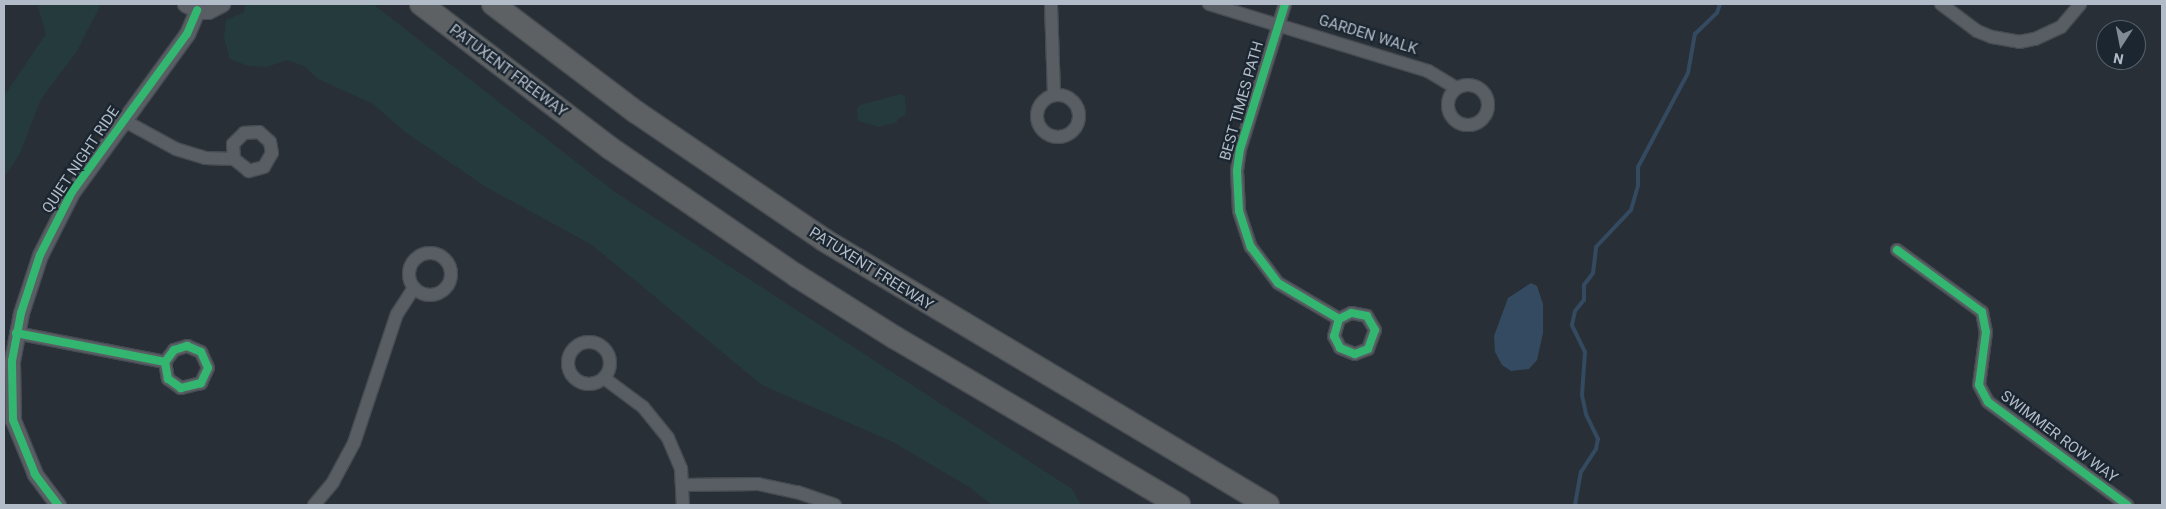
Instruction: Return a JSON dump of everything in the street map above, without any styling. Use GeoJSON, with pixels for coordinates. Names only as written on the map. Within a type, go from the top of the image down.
{"type":"FeatureCollection","features":[{"type":"Feature","properties":{"kind":"highway","name":"PATUXENT FREEWAY"},"geometry":{"type":"LineString","coordinates":[[422,4],[610,148],[773,260],[894,337],[1179,505]]}},
{"type":"Feature","properties":{"kind":"highway","name":"PATUXENT FREEWAY"},"geometry":{"type":"LineString","coordinates":[[493,4],[636,112],[824,240],[1268,505]]}},
{"type":"Feature","properties":{"kind":"street"},"geometry":{"type":"LineString","coordinates":[[191,7],[208,11],[222,4]]}},
{"type":"Feature","properties":{"kind":"street"},"geometry":{"type":"LineString","coordinates":[[1052,4],[1054,95]]}},
{"type":"Feature","properties":{"kind":"street","name":"GARDEN WALK"},"geometry":{"type":"LineString","coordinates":[[1209,4],[1428,71],[1456,88]]}},
{"type":"Feature","properties":{"kind":"street","name":"BEST TIMES PATH"},"geometry":{"type":"LineString","coordinates":[[1285,4],[1240,150],[1237,171],[1239,211],[1251,247],[1264,269],[1296,296],[1339,319]]}},
{"type":"Feature","properties":{"kind":"street"},"geometry":{"type":"LineString","coordinates":[[1941,4],[1977,31],[1992,38],[2019,42],[2042,37],[2061,27],[2080,4]]}},
{"type":"Feature","properties":{"kind":"street","name":"QUIET NIGHT RIDE"},"geometry":{"type":"LineString","coordinates":[[58,505],[35,474],[13,420],[10,386],[16,333],[29,285],[54,223],[123,120],[187,34],[191,7]]}},
{"type":"Feature","properties":{"kind":"street"},"geometry":{"type":"LineString","coordinates":[[123,120],[193,156],[234,159]]}},
{"type":"Feature","properties":{"kind":"street","name":"SWIMMER ROW WAY"},"geometry":{"type":"LineString","coordinates":[[1898,250],[1982,312],[1986,332],[1979,385],[1988,402],[2127,505]]}},
{"type":"Feature","properties":{"kind":"street"},"geometry":{"type":"LineString","coordinates":[[314,505],[332,482],[354,443],[397,314],[414,288]]}},
{"type":"Feature","properties":{"kind":"street"},"geometry":{"type":"LineString","coordinates":[[16,333],[165,362]]}},
{"type":"Feature","properties":{"kind":"street"},"geometry":{"type":"LineString","coordinates":[[604,378],[644,407],[660,426],[675,452],[684,485],[683,505]]}},
{"type":"Feature","properties":{"kind":"street"},"geometry":{"type":"LineString","coordinates":[[684,485],[758,484],[797,492],[835,505]]}},
{"type":"Feature","properties":{"kind":"green space"},"geometry":{"type":"Polygon","coordinates":[[[37,4],[101,4],[77,51],[41,99],[20,153],[4,178],[4,96],[46,34],[37,4]]]}},
{"type":"Feature","properties":{"kind":"green space"},"geometry":{"type":"Polygon","coordinates":[[[245,4],[373,4],[615,192],[1072,489],[1081,505],[992,505],[969,487],[893,442],[762,385],[592,245],[486,187],[405,132],[373,104],[318,79],[304,66],[287,60],[267,67],[248,66],[230,59],[224,38],[226,20],[244,12],[245,4]]]}},
{"type":"Feature","properties":{"kind":"green space"},"geometry":{"type":"Polygon","coordinates":[[[901,94],[905,97],[906,115],[897,119],[897,122],[879,127],[858,121],[857,108],[860,105],[901,94]]]}},
{"type":"Feature","properties":{"kind":"water"},"geometry":{"type":"Polygon","coordinates":[[[1531,283],[1537,286],[1543,304],[1543,333],[1537,360],[1529,369],[1511,371],[1502,365],[1495,352],[1494,336],[1508,298],[1531,283]]]}},
{"type":"Feature","properties":{"kind":"waterway"},"geometry":{"type":"LineString","coordinates":[[1575,505],[1581,472],[1596,449],[1598,439],[1586,414],[1582,395],[1585,352],[1572,325],[1575,311],[1584,300],[1584,285],[1593,273],[1596,247],[1631,210],[1638,186],[1638,167],[1688,73],[1695,34],[1717,13],[1720,4]]}},
{"type":"Feature","properties":{"kind":"cycle path"},"geometry":{"type":"LineString","coordinates":[[1285,4],[1240,149],[1237,171],[1239,211],[1251,247],[1278,283],[1339,319],[1334,336],[1340,348],[1355,354],[1368,349],[1375,330],[1367,316],[1351,313],[1339,319]]}},
{"type":"Feature","properties":{"kind":"cycle path"},"geometry":{"type":"LineString","coordinates":[[58,505],[35,474],[13,420],[12,361],[21,313],[40,255],[72,192],[187,34],[197,10]]}},
{"type":"Feature","properties":{"kind":"cycle path"},"geometry":{"type":"LineString","coordinates":[[1897,250],[1982,312],[1986,332],[1979,385],[1988,402],[2127,505]]}},
{"type":"Feature","properties":{"kind":"cycle path"},"geometry":{"type":"LineString","coordinates":[[16,333],[165,362],[174,350],[187,346],[201,352],[208,368],[201,383],[181,388],[168,379],[165,362]]}}]}
